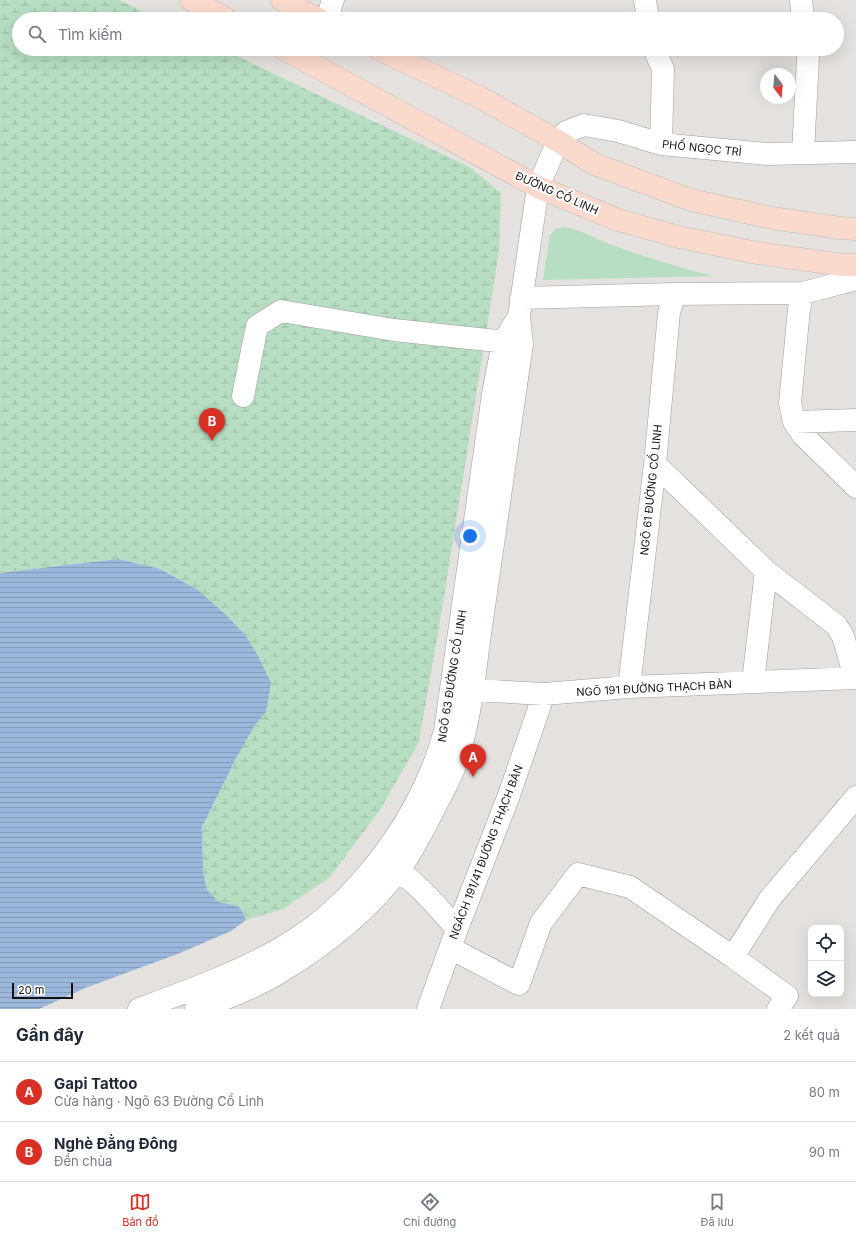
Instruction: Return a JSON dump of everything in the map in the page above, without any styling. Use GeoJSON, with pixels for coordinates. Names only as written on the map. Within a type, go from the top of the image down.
{"type":"FeatureCollection","features":[{"type":"Feature","properties":{"kind":"main road"},"geometry":{"type":"LineString","coordinates":[[191,0],[214,12]]}},
{"type":"Feature","properties":{"kind":"main road"},"geometry":{"type":"LineString","coordinates":[[282,0],[305,12]]}},
{"type":"Feature","properties":{"kind":"main road","name":"ĐƯỜNG CỔ LINH"},"geometry":{"type":"LineString","coordinates":[[297,56],[538,187],[618,220],[679,237],[757,253],[843,265],[856,265]]}},
{"type":"Feature","properties":{"kind":"main road"},"geometry":{"type":"LineString","coordinates":[[394,56],[481,98],[594,164],[691,200],[772,218],[856,229]]}},
{"type":"Feature","properties":{"kind":"street"},"geometry":{"type":"LineString","coordinates":[[329,12],[333,0]]}},
{"type":"Feature","properties":{"kind":"street"},"geometry":{"type":"LineString","coordinates":[[645,0],[647,12]]}},
{"type":"Feature","properties":{"kind":"street"},"geometry":{"type":"LineString","coordinates":[[801,0],[802,12]]}},
{"type":"Feature","properties":{"kind":"street"},"geometry":{"type":"LineString","coordinates":[[657,56],[663,69],[661,144]]}},
{"type":"Feature","properties":{"kind":"street"},"geometry":{"type":"LineString","coordinates":[[802,153],[808,56]]}},
{"type":"Feature","properties":{"kind":"street","name":"PHỐ NGỌC TRÌ"},"geometry":{"type":"LineString","coordinates":[[538,187],[558,142],[566,132],[584,125],[618,131],[661,144],[767,154],[856,152]]}},
{"type":"Feature","properties":{"kind":"street","name":"NGÕ 63 ĐƯỜNG CỔ LINH"},"geometry":{"type":"LineString","coordinates":[[139,1009],[205,999],[240,970],[272,965],[324,942],[352,919],[399,870],[421,836],[445,787],[458,759],[473,690],[512,343],[520,307],[538,187]]}},
{"type":"Feature","properties":{"kind":"street"},"geometry":{"type":"LineString","coordinates":[[520,307],[674,294],[803,293],[856,279]]}},
{"type":"Feature","properties":{"kind":"street"},"geometry":{"type":"LineString","coordinates":[[803,293],[799,309],[790,403],[794,422],[803,435],[856,487]]}},
{"type":"Feature","properties":{"kind":"street","name":"NGÕ 61 ĐƯỜNG CỔ LINH"},"geometry":{"type":"LineString","coordinates":[[629,687],[655,464],[669,313],[674,294]]}},
{"type":"Feature","properties":{"kind":"street"},"geometry":{"type":"LineString","coordinates":[[243,396],[257,326],[280,311],[394,330],[512,343]]}},
{"type":"Feature","properties":{"kind":"street","name":"NGÕ 63 ĐƯỜNG CỔ LINH"},"geometry":{"type":"LineString","coordinates":[[272,965],[282,948],[303,935],[328,915],[357,887],[409,816],[429,777],[445,731],[493,394],[512,343]]}},
{"type":"Feature","properties":{"kind":"street"},"geometry":{"type":"LineString","coordinates":[[794,422],[856,420]]}},
{"type":"Feature","properties":{"kind":"street"},"geometry":{"type":"LineString","coordinates":[[655,464],[766,571],[836,625],[843,636],[855,678]]}},
{"type":"Feature","properties":{"kind":"street"},"geometry":{"type":"LineString","coordinates":[[753,682],[766,571]]}},
{"type":"Feature","properties":{"kind":"street","name":"NGÕ 191 ĐƯỜNG THẠCH BÀN"},"geometry":{"type":"LineString","coordinates":[[452,688],[544,694],[629,687],[855,678]]}},
{"type":"Feature","properties":{"kind":"street","name":"NGÁCH 191/41 ĐƯỜNG THẠCH BÀN"},"geometry":{"type":"LineString","coordinates":[[428,1009],[453,938],[509,795],[544,694]]}},
{"type":"Feature","properties":{"kind":"street"},"geometry":{"type":"LineString","coordinates":[[733,957],[769,900],[854,803]]}},
{"type":"Feature","properties":{"kind":"street"},"geometry":{"type":"LineString","coordinates":[[379,858],[399,870],[426,895],[453,938],[519,984],[540,923],[578,874],[630,887],[733,957],[787,996],[778,1009]]}},
{"type":"Feature","properties":{"kind":"green space"},"geometry":{"type":"Polygon","coordinates":[[[0,0],[119,0],[144,12],[12,12],[12,56],[237,56],[471,168],[501,193],[499,251],[443,603],[419,742],[380,810],[329,878],[283,909],[246,920],[238,906],[219,902],[207,890],[203,871],[202,827],[236,758],[255,725],[266,712],[198,590],[160,569],[118,559],[0,573],[0,0]]]}},
{"type":"Feature","properties":{"kind":"green space"},"geometry":{"type":"Polygon","coordinates":[[[563,227],[582,232],[606,243],[637,254],[712,276],[543,280],[550,235],[556,229],[563,227]]]}},
{"type":"Feature","properties":{"kind":"water"},"geometry":{"type":"Polygon","coordinates":[[[118,559],[160,569],[198,590],[225,614],[246,636],[258,656],[271,683],[266,712],[255,725],[236,758],[202,827],[203,871],[207,890],[219,902],[238,906],[246,920],[231,931],[180,953],[85,988],[39,1009],[0,1009],[0,573],[118,559]]]}},
{"type":"Feature","properties":{"kind":"place","name":"Nghè Đằng Đông"},"geometry":{"type":"Point","coordinates":[212,441]}},
{"type":"Feature","properties":{"kind":"place","name":"Gapi Tattoo"},"geometry":{"type":"Point","coordinates":[473,777]}}]}
